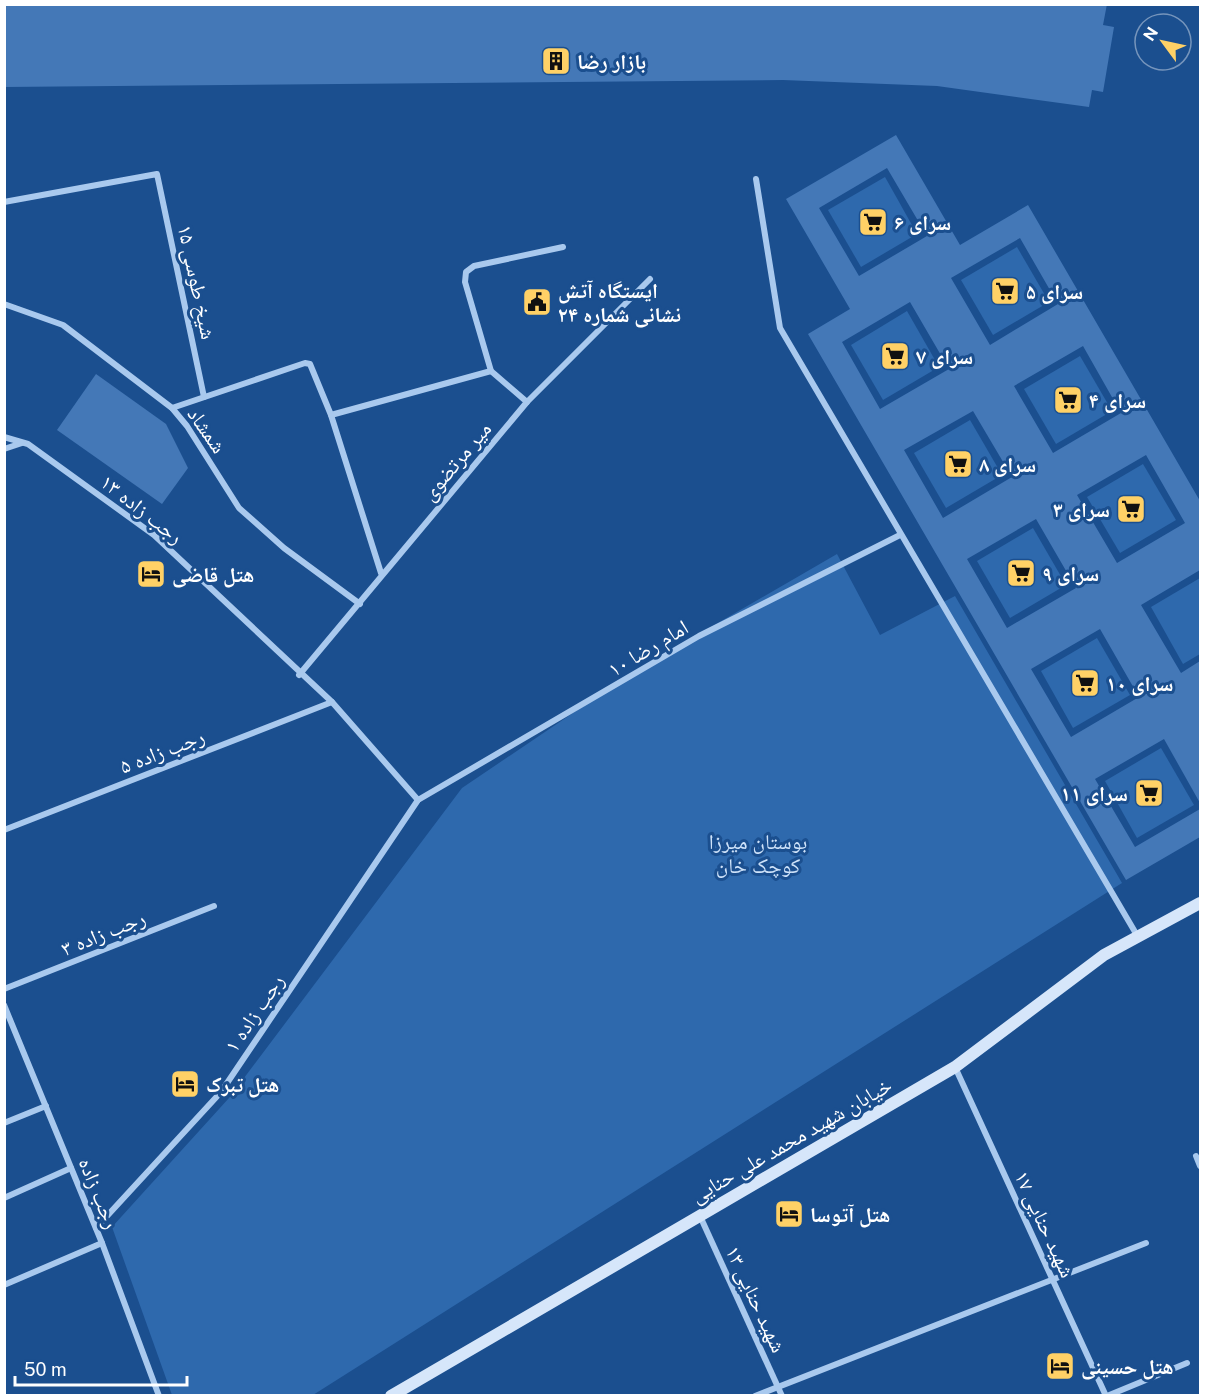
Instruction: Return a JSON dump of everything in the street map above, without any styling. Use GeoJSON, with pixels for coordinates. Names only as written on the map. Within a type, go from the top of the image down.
{"type":"FeatureCollection","features":[{"type":"Feature","properties":{"kind":"main road","name":"خیابان شهید محمد علی حنایی"},"geometry":{"type":"LineString","coordinates":[[395,1394],[955,1067],[1104,955],[1200,903]]}},
{"type":"Feature","properties":{"kind":"street","name":"۱۵ شیخ طوسی"},"geometry":{"type":"LineString","coordinates":[[4,202],[157,174],[204,397]]}},
{"type":"Feature","properties":{"kind":"street"},"geometry":{"type":"LineString","coordinates":[[756,178],[780,328],[1138,937]]}},
{"type":"Feature","properties":{"kind":"street"},"geometry":{"type":"LineString","coordinates":[[527,402],[491,371],[465,282],[466,272],[474,266],[563,247]]}},
{"type":"Feature","properties":{"kind":"street","name":"میر مرتضوی"},"geometry":{"type":"LineString","coordinates":[[299,675],[360,604],[381,573],[527,402],[650,279]]}},
{"type":"Feature","properties":{"kind":"street","name":"شمشاد"},"geometry":{"type":"LineString","coordinates":[[4,304],[63,325],[172,408],[187,426],[239,508],[284,548],[360,604]]}},
{"type":"Feature","properties":{"kind":"street"},"geometry":{"type":"LineString","coordinates":[[172,408],[305,363],[310,364],[331,415],[381,573]]}},
{"type":"Feature","properties":{"kind":"street"},"geometry":{"type":"LineString","coordinates":[[331,415],[491,371]]}},
{"type":"Feature","properties":{"kind":"street","name":"رجب زاده ۱۳"},"geometry":{"type":"LineString","coordinates":[[4,437],[22,442],[154,535],[299,675],[332,702],[418,800]]}},
{"type":"Feature","properties":{"kind":"street"},"geometry":{"type":"LineString","coordinates":[[4,449],[22,442]]}},
{"type":"Feature","properties":{"kind":"street","name":"امام رضا ۱۰"},"geometry":{"type":"LineString","coordinates":[[418,800],[699,636],[900,535]]}},
{"type":"Feature","properties":{"kind":"street","name":"رجب زاده ۵"},"geometry":{"type":"LineString","coordinates":[[4,830],[332,702]]}},
{"type":"Feature","properties":{"kind":"street","name":"رجب زاده ۱"},"geometry":{"type":"LineString","coordinates":[[96,1228],[221,1092],[418,800]]}},
{"type":"Feature","properties":{"kind":"street","name":"رجب زاده ۳"},"geometry":{"type":"LineString","coordinates":[[4,989],[214,906]]}},
{"type":"Feature","properties":{"kind":"street","name":"رجب زاده"},"geometry":{"type":"LineString","coordinates":[[4,1005],[102,1243],[159,1395]]}},
{"type":"Feature","properties":{"kind":"street","name":"شهید حنایی ۱۷"},"geometry":{"type":"LineString","coordinates":[[955,1067],[1106,1395]]}},
{"type":"Feature","properties":{"kind":"street"},"geometry":{"type":"LineString","coordinates":[[4,1123],[46,1106]]}},
{"type":"Feature","properties":{"kind":"street"},"geometry":{"type":"LineString","coordinates":[[1196,1156],[1200,1166]]}},
{"type":"Feature","properties":{"kind":"street"},"geometry":{"type":"LineString","coordinates":[[4,1198],[71,1168]]}},
{"type":"Feature","properties":{"kind":"street","name":"شهید حنایی ۱۳"},"geometry":{"type":"LineString","coordinates":[[699,1216],[782,1395]]}},
{"type":"Feature","properties":{"kind":"street"},"geometry":{"type":"LineString","coordinates":[[4,1285],[102,1243]]}},
{"type":"Feature","properties":{"kind":"street"},"geometry":{"type":"LineString","coordinates":[[755,1395],[1146,1243]]}},
{"type":"Feature","properties":{"kind":"street"},"geometry":{"type":"LineString","coordinates":[[1106,1395],[1187,1363]]}},
{"type":"Feature","properties":{"kind":"green space"},"geometry":{"type":"Polygon","coordinates":[[[885,177],[917,234],[861,267],[828,210],[885,177]]]}},
{"type":"Feature","properties":{"kind":"green space"},"geometry":{"type":"Polygon","coordinates":[[[1017,247],[1049,302],[993,335],[961,280],[1017,247]]]}},
{"type":"Feature","properties":{"kind":"green space"},"geometry":{"type":"Polygon","coordinates":[[[907,311],[939,367],[883,400],[851,345],[907,311]]]}},
{"type":"Feature","properties":{"kind":"green space"},"geometry":{"type":"Polygon","coordinates":[[[1080,356],[1112,411],[1056,444],[1024,389],[1080,356]]]}},
{"type":"Feature","properties":{"kind":"green space"},"geometry":{"type":"Polygon","coordinates":[[[970,420],[1002,475],[946,508],[914,453],[970,420]]]}},
{"type":"Feature","properties":{"kind":"green space"},"geometry":{"type":"Polygon","coordinates":[[[1143,464],[1176,520],[1120,553],[1087,497],[1143,464]]]}},
{"type":"Feature","properties":{"kind":"green space"},"geometry":{"type":"Polygon","coordinates":[[[1033,528],[1066,585],[1010,618],[977,561],[1033,528]]]}},
{"type":"Feature","properties":{"kind":"green space","name":"بوستان میرزا کوچک خان"},"geometry":{"type":"Polygon","coordinates":[[[837,554],[880,635],[955,596],[1122,883],[313,1395],[172,1395],[112,1227],[229,1098],[462,788],[635,671],[837,554]]]}},
{"type":"Feature","properties":{"kind":"green space"},"geometry":{"type":"Polygon","coordinates":[[[1200,578],[1200,654],[1183,664],[1151,607],[1200,578]]]}},
{"type":"Feature","properties":{"kind":"green space"},"geometry":{"type":"Polygon","coordinates":[[[1097,638],[1130,695],[1073,728],[1041,671],[1097,638]]]}},
{"type":"Feature","properties":{"kind":"green space"},"geometry":{"type":"Polygon","coordinates":[[[1161,748],[1194,805],[1137,838],[1105,781],[1161,748]]]}},
{"type":"Feature","properties":{"kind":"building","name":"بازار رضا"},"geometry":{"type":"Polygon","coordinates":[[[4,4],[1107,4],[1103,25],[1114,27],[1103,92],[1092,90],[1089,107],[937,86],[783,80],[4,87],[4,4]]]}},
{"type":"Feature","properties":{"kind":"building"},"geometry":{"type":"Polygon","coordinates":[[[896,135],[960,245],[1028,205],[1200,501],[1200,570],[1141,605],[1181,673],[1200,661],[1200,803],[1164,739],[1095,779],[1135,847],[1200,809],[1200,837],[1126,880],[808,334],[850,309],[786,199],[896,135]],[[887,168],[819,208],[859,276],[927,236],[887,168]],[[1020,238],[951,278],[990,345],[1058,304],[1020,238]],[[910,302],[842,342],[880,409],[949,369],[910,302]],[[1083,346],[1014,386],[1053,453],[1121,413],[1083,346]],[[973,411],[904,450],[943,518],[1012,477],[973,411]],[[1146,455],[1077,495],[1117,563],[1185,523],[1146,455]],[[1036,519],[967,559],[1007,628],[1076,588],[1036,519]],[[1100,629],[1031,669],[1071,737],[1139,697],[1100,629]]]}},
{"type":"Feature","properties":{"kind":"building"},"geometry":{"type":"Polygon","coordinates":[[[96,374],[166,424],[188,468],[162,504],[57,430],[96,374]]]}},
{"type":"Feature","properties":{"kind":"place","name":"بازار رضا"},"geometry":{"type":"Point","coordinates":[556,61]}},
{"type":"Feature","properties":{"kind":"place","name":"سرای ۶"},"geometry":{"type":"Point","coordinates":[873,222]}},
{"type":"Feature","properties":{"kind":"place","name":"سرای ۵"},"geometry":{"type":"Point","coordinates":[1005,291]}},
{"type":"Feature","properties":{"kind":"place","name":"ایستگاه آتش نشانی شماره ۲۴"},"geometry":{"type":"Point","coordinates":[537,302]}},
{"type":"Feature","properties":{"kind":"place","name":"سرای ۷"},"geometry":{"type":"Point","coordinates":[895,356]}},
{"type":"Feature","properties":{"kind":"place","name":"سرای ۴"},"geometry":{"type":"Point","coordinates":[1068,400]}},
{"type":"Feature","properties":{"kind":"place","name":"سرای ۸"},"geometry":{"type":"Point","coordinates":[958,464]}},
{"type":"Feature","properties":{"kind":"place","name":"سرای ۳"},"geometry":{"type":"Point","coordinates":[1131,509]}},
{"type":"Feature","properties":{"kind":"place","name":"سرای ۹"},"geometry":{"type":"Point","coordinates":[1021,573]}},
{"type":"Feature","properties":{"kind":"place","name":"هتل قاضی"},"geometry":{"type":"Point","coordinates":[151,574]}},
{"type":"Feature","properties":{"kind":"place","name":"سرای ۱۰"},"geometry":{"type":"Point","coordinates":[1085,683]}},
{"type":"Feature","properties":{"kind":"place","name":"سرای ۱۱"},"geometry":{"type":"Point","coordinates":[1149,793]}},
{"type":"Feature","properties":{"kind":"place","name":"هتل تبرک"},"geometry":{"type":"Point","coordinates":[185,1084]}},
{"type":"Feature","properties":{"kind":"place","name":"هتل آتوسا"},"geometry":{"type":"Point","coordinates":[789,1214]}},
{"type":"Feature","properties":{"kind":"place","name":"هتل حسینی"},"geometry":{"type":"Point","coordinates":[1060,1366]}}]}
